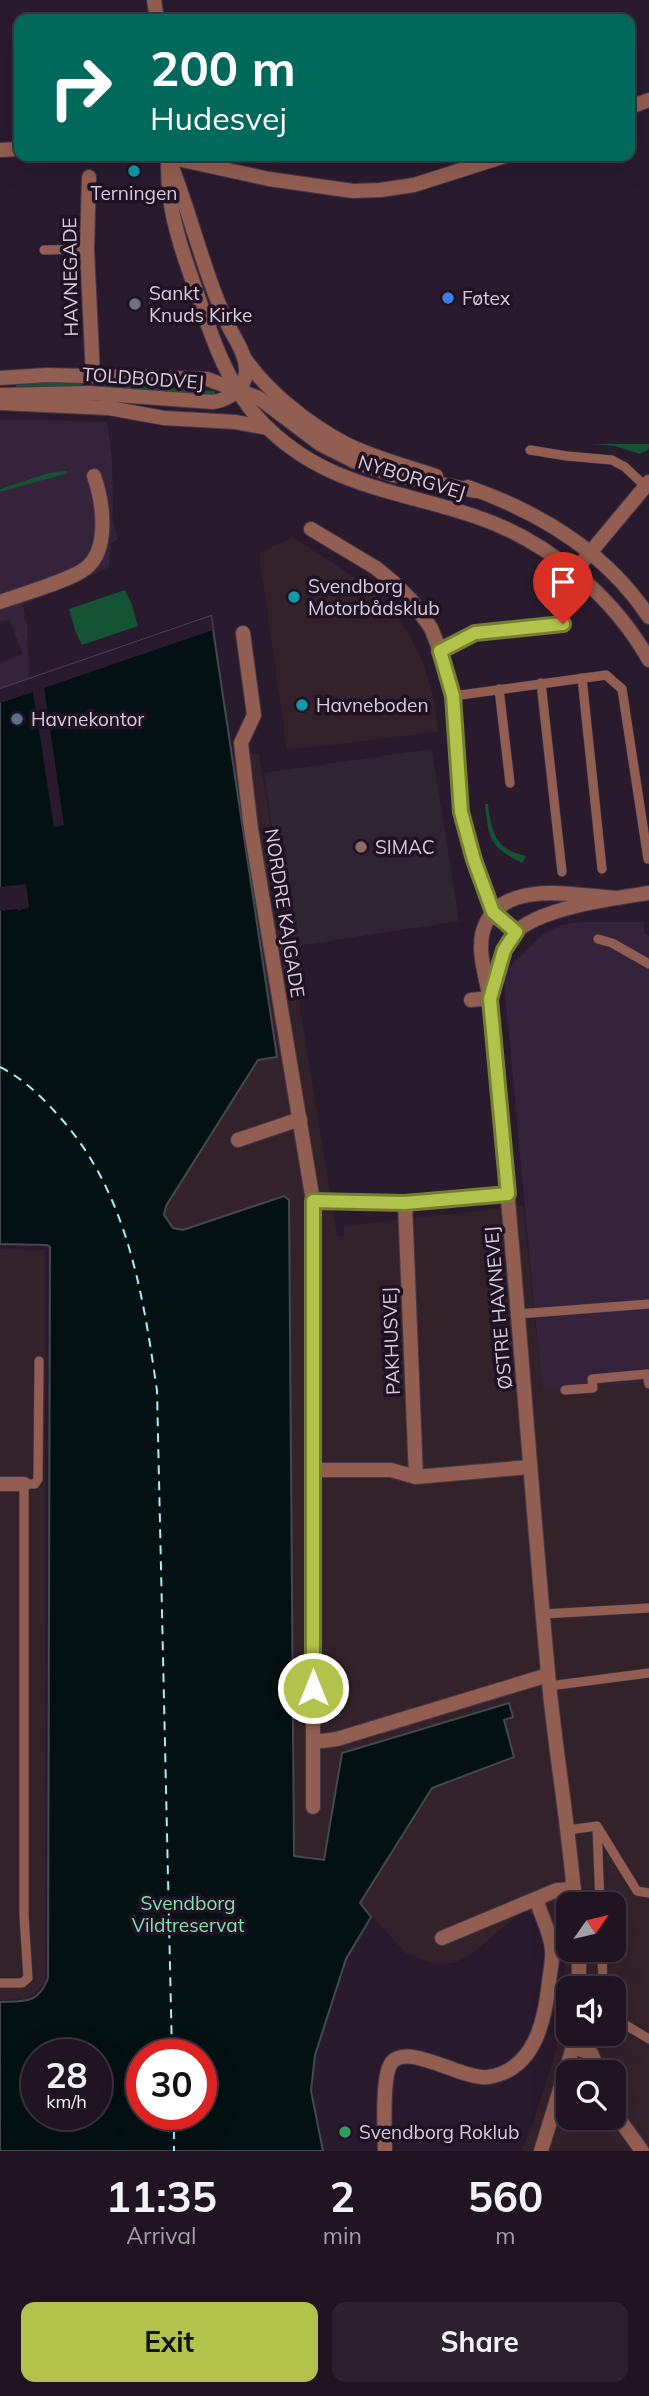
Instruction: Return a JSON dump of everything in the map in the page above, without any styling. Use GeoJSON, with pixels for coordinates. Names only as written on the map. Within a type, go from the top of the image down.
{"type":"FeatureCollection","features":[{"type":"Feature","properties":{"kind":"street"},"geometry":{"type":"LineString","coordinates":[[165,161],[176,228],[204,314],[225,366],[238,389]]}},
{"type":"Feature","properties":{"kind":"street","name":"NYBORGVEJ"},"geometry":{"type":"LineString","coordinates":[[167,161],[180,188],[207,276],[244,358],[261,380],[281,398],[345,443],[477,491],[540,520],[590,552],[618,579],[649,617]]}},
{"type":"Feature","properties":{"kind":"street"},"geometry":{"type":"LineString","coordinates":[[188,161],[256,176],[353,191],[414,185],[489,161]]}},
{"type":"Feature","properties":{"kind":"street","name":"HAVNEGADE"},"geometry":{"type":"LineString","coordinates":[[89,177],[87,248],[93,376]]}},
{"type":"Feature","properties":{"kind":"street"},"geometry":{"type":"LineString","coordinates":[[238,389],[244,378],[244,358]]}},
{"type":"Feature","properties":{"kind":"street","name":"TOLDBODVEJ"},"geometry":{"type":"LineString","coordinates":[[197,377],[225,366]]}},
{"type":"Feature","properties":{"kind":"street","name":"TOLDBODVEJ"},"geometry":{"type":"LineString","coordinates":[[0,378],[197,377],[238,389]]}},
{"type":"Feature","properties":{"kind":"street","name":"NYBORGVEJ"},"geometry":{"type":"LineString","coordinates":[[238,389],[259,398],[320,444],[356,463],[393,475],[477,491]]}},
{"type":"Feature","properties":{"kind":"street","name":"NYBORGVEJ"},"geometry":{"type":"LineString","coordinates":[[238,389],[253,412],[268,428],[296,450],[330,471],[378,490],[469,514],[533,544],[574,572],[610,606],[649,660]]}},
{"type":"Feature","properties":{"kind":"street","name":"TOLDBODVEJ"},"geometry":{"type":"LineString","coordinates":[[0,395],[89,393],[212,402],[228,398],[238,389]]}},
{"type":"Feature","properties":{"kind":"street","name":"TOLDBODVEJ"},"geometry":{"type":"LineString","coordinates":[[0,404],[109,408],[164,418],[235,422],[268,428]]}},
{"type":"Feature","properties":{"kind":"street"},"geometry":{"type":"LineString","coordinates":[[0,602],[76,574],[91,563],[98,550],[102,525],[99,492],[94,476]]}},
{"type":"Feature","properties":{"kind":"street"},"geometry":{"type":"LineString","coordinates":[[574,572],[647,484]]}},
{"type":"Feature","properties":{"kind":"street"},"geometry":{"type":"LineString","coordinates":[[311,529],[376,568],[393,582],[411,600],[430,628],[440,651],[453,696],[461,812],[474,860],[493,912],[516,932],[549,914],[649,893]]}},
{"type":"Feature","properties":{"kind":"street","name":"NORDRE KAJGADE"},"geometry":{"type":"LineString","coordinates":[[243,633],[254,715],[241,743],[251,830],[313,1201],[313,1807]]}},
{"type":"Feature","properties":{"kind":"street"},"geometry":{"type":"LineString","coordinates":[[493,912],[512,899],[529,894],[617,898]]}},
{"type":"Feature","properties":{"kind":"street","name":"ØSTRE HAVNEVEJ"},"geometry":{"type":"LineString","coordinates":[[493,912],[485,924],[481,960],[490,999],[549,1681],[574,1892]]}},
{"type":"Feature","properties":{"kind":"street","name":"ØSTRE HAVNEVEJ"},"geometry":{"type":"LineString","coordinates":[[490,999],[504,950],[516,932]]}},
{"type":"Feature","properties":{"kind":"street"},"geometry":{"type":"LineString","coordinates":[[471,1000],[490,999]]}},
{"type":"Feature","properties":{"kind":"street"},"geometry":{"type":"LineString","coordinates":[[239,1140],[300,1119]]}},
{"type":"Feature","properties":{"kind":"street"},"geometry":{"type":"LineString","coordinates":[[313,1201],[405,1203],[508,1194]]}},
{"type":"Feature","properties":{"kind":"street","name":"PAKHUSVEJ"},"geometry":{"type":"LineString","coordinates":[[405,1203],[416,1477]]}},
{"type":"Feature","properties":{"kind":"street"},"geometry":{"type":"LineString","coordinates":[[313,1470],[391,1471],[416,1477],[529,1467]]}},
{"type":"Feature","properties":{"kind":"street"},"geometry":{"type":"LineString","coordinates":[[0,1484],[24,1485]]}},
{"type":"Feature","properties":{"kind":"street"},"geometry":{"type":"LineString","coordinates":[[314,1742],[337,1739],[549,1681]]}},
{"type":"Feature","properties":{"kind":"street","name":"ØSTRE HAVNEVEJ"},"geometry":{"type":"LineString","coordinates":[[442,1938],[557,1890],[562,1892]]}},
{"type":"Feature","properties":{"kind":"street"},"geometry":{"type":"LineString","coordinates":[[386,2151],[384,2111],[387,2070],[402,2055],[414,2056],[470,2076],[488,2077],[507,2071],[527,2055],[540,2033],[552,1949],[536,1899]]}},
{"type":"Feature","properties":{"kind":"street"},"geometry":{"type":"LineString","coordinates":[[541,2151],[571,2046]]}},
{"type":"Feature","properties":{"kind":"street"},"geometry":{"type":"LineString","coordinates":[[581,2046],[591,2053],[594,2060]]}},
{"type":"Feature","properties":{"kind":"street"},"geometry":{"type":"LineString","coordinates":[[626,2129],[642,2151]]}},
{"type":"Feature","properties":{"kind":"lane"},"geometry":{"type":"LineString","coordinates":[[44,250],[87,248]]}},
{"type":"Feature","properties":{"kind":"lane"},"geometry":{"type":"LineString","coordinates":[[530,450],[612,460],[647,484]]}},
{"type":"Feature","properties":{"kind":"lane"},"geometry":{"type":"LineString","coordinates":[[440,651],[475,633],[563,624]]}},
{"type":"Feature","properties":{"kind":"lane"},"geometry":{"type":"LineString","coordinates":[[453,696],[606,675],[622,689],[648,859]]}},
{"type":"Feature","properties":{"kind":"lane"},"geometry":{"type":"LineString","coordinates":[[582,678],[602,869]]}},
{"type":"Feature","properties":{"kind":"lane"},"geometry":{"type":"LineString","coordinates":[[541,683],[562,872]]}},
{"type":"Feature","properties":{"kind":"lane"},"geometry":{"type":"LineString","coordinates":[[499,689],[510,783]]}},
{"type":"Feature","properties":{"kind":"lane"},"geometry":{"type":"LineString","coordinates":[[598,939],[612,943],[649,964]]}},
{"type":"Feature","properties":{"kind":"lane"},"geometry":{"type":"LineString","coordinates":[[518,1314],[649,1304]]}},
{"type":"Feature","properties":{"kind":"lane"},"geometry":{"type":"LineString","coordinates":[[0,1983],[22,1983],[28,1978],[24,1916],[24,1485],[35,1484],[38,1479],[39,1360]]}},
{"type":"Feature","properties":{"kind":"lane"},"geometry":{"type":"LineString","coordinates":[[565,1390],[593,1388],[592,1379],[647,1374],[649,1384]]}},
{"type":"Feature","properties":{"kind":"lane"},"geometry":{"type":"LineString","coordinates":[[543,1614],[649,1608]]}},
{"type":"Feature","properties":{"kind":"lane"},"geometry":{"type":"LineString","coordinates":[[549,1681],[649,1673]]}},
{"type":"Feature","properties":{"kind":"lane"},"geometry":{"type":"LineString","coordinates":[[568,1830],[597,1826]]}},
{"type":"Feature","properties":{"kind":"lane"},"geometry":{"type":"LineString","coordinates":[[597,1826],[637,1891],[649,1892]]}},
{"type":"Feature","properties":{"kind":"lane"},"geometry":{"type":"LineString","coordinates":[[597,1826],[600,1892]]}},
{"type":"Feature","properties":{"kind":"lane"},"geometry":{"type":"LineString","coordinates":[[626,2025],[649,2039]]}},
{"type":"Feature","properties":{"kind":"shaded area"},"geometry":{"type":"Polygon","coordinates":[[[0,419],[107,422],[112,460],[112,516],[118,539],[111,544],[109,567],[23,604],[23,617],[27,622],[29,679],[0,689],[0,663],[23,654],[9,619],[0,622],[0,419]]]}},
{"type":"Feature","properties":{"kind":"shaded area"},"geometry":{"type":"Polygon","coordinates":[[[293,537],[366,585],[395,614],[409,634],[424,665],[434,700],[438,732],[287,750],[259,553],[293,537]]]}},
{"type":"Feature","properties":{"kind":"shaded area","name":"Svendborg Vildtreservat"},"geometry":{"type":"Polygon","coordinates":[[[211,616],[277,1057],[258,1060],[166,1206],[164,1215],[173,1228],[183,1230],[284,1196],[289,1200],[294,1856],[324,1860],[342,1753],[509,1703],[513,1717],[504,1720],[514,1757],[432,1788],[360,1903],[371,1917],[346,1959],[315,2055],[311,2091],[323,2151],[0,2151],[0,2002],[23,2001],[35,1997],[48,1978],[50,1247],[0,1244],[0,689],[211,616]]]}},
{"type":"Feature","properties":{"kind":"shaded area","name":"SIMAC"},"geometry":{"type":"Polygon","coordinates":[[[432,749],[459,921],[290,947],[264,773],[432,749]]]}},
{"type":"Feature","properties":{"kind":"shaded area"},"geometry":{"type":"Polygon","coordinates":[[[259,754],[337,1236],[344,1236],[344,1226],[523,1206],[542,1389],[649,1383],[649,2151],[521,2151],[532,2126],[556,2046],[626,2046],[626,1976],[564,1976],[564,1962],[626,1962],[626,1892],[556,1892],[556,1922],[523,1911],[470,1955],[453,1963],[431,1963],[406,1953],[360,1903],[432,1788],[504,1720],[509,1704],[324,1860],[294,1856],[289,1200],[284,1197],[183,1230],[173,1228],[164,1215],[166,1206],[259,1060],[232,755],[259,754]]]}},
{"type":"Feature","properties":{"kind":"shaded area"},"geometry":{"type":"Polygon","coordinates":[[[578,922],[644,922],[644,933],[649,936],[649,1383],[542,1389],[503,973],[543,934],[561,925],[578,922]]]}},
{"type":"Feature","properties":{"kind":"shaded area"},"geometry":{"type":"Polygon","coordinates":[[[0,1249],[45,1250],[45,1983],[26,1999],[0,2000],[0,1249]]]}},
{"type":"Feature","properties":{"kind":"green space"},"geometry":{"type":"Polygon","coordinates":[[[16,381],[82,381],[82,387],[16,387],[16,381]]]}},
{"type":"Feature","properties":{"kind":"green space"},"geometry":{"type":"Polygon","coordinates":[[[103,383],[215,391],[215,398],[103,389],[103,383]]]}},
{"type":"Feature","properties":{"kind":"green space"},"geometry":{"type":"Polygon","coordinates":[[[594,444],[649,444],[649,449],[640,454],[615,446],[594,444]]]}},
{"type":"Feature","properties":{"kind":"green space"},"geometry":{"type":"Polygon","coordinates":[[[49,473],[68,473],[0,492],[0,489],[49,473]]]}},
{"type":"Feature","properties":{"kind":"green space"},"geometry":{"type":"Polygon","coordinates":[[[125,590],[138,626],[82,645],[69,609],[125,590]]]}},
{"type":"Feature","properties":{"kind":"green space"},"geometry":{"type":"Polygon","coordinates":[[[485,804],[488,804],[496,838],[507,849],[526,856],[522,863],[503,852],[493,841],[485,804]]]}},
{"type":"Feature","properties":{"kind":"pier"},"geometry":{"type":"Polygon","coordinates":[[[211,616],[213,630],[44,688],[64,825],[54,827],[33,692],[0,703],[0,689],[211,616]]]}},
{"type":"Feature","properties":{"kind":"pier"},"geometry":{"type":"Polygon","coordinates":[[[26,884],[29,907],[18,911],[0,911],[0,887],[26,884]]]}},
{"type":"Feature","properties":{"kind":"ferry route"},"geometry":{"type":"LineString","coordinates":[[0,1067],[23,1082],[51,1107],[81,1144],[100,1176],[116,1209],[128,1244],[145,1317],[157,1391],[172,2039]]}},
{"type":"Feature","properties":{"kind":"ferry route"},"geometry":{"type":"LineString","coordinates":[[174,2130],[174,2151]]}},
{"type":"Feature","properties":{"kind":"place","name":"Terningen"},"geometry":{"type":"Point","coordinates":[134,171]}},
{"type":"Feature","properties":{"kind":"place","name":"Føtex"},"geometry":{"type":"Point","coordinates":[448,298]}},
{"type":"Feature","properties":{"kind":"place","name":"Sankt Knuds Kirke"},"geometry":{"type":"Point","coordinates":[135,304]}},
{"type":"Feature","properties":{"kind":"place","name":"Svendborg Motorbådsklub"},"geometry":{"type":"Point","coordinates":[294,597]}},
{"type":"Feature","properties":{"kind":"place","name":"Havneboden"},"geometry":{"type":"Point","coordinates":[302,705]}},
{"type":"Feature","properties":{"kind":"place","name":"Havnekontor"},"geometry":{"type":"Point","coordinates":[17,719]}},
{"type":"Feature","properties":{"kind":"place","name":"SIMAC"},"geometry":{"type":"Point","coordinates":[361,847]}},
{"type":"Feature","properties":{"kind":"place","name":"Svendborg Roklub"},"geometry":{"type":"Point","coordinates":[345,2132]}},
{"type":"Feature","properties":{"kind":"route"},"geometry":{"type":"LineString","coordinates":[[313,1688],[313,1201],[405,1203],[508,1194],[490,999],[504,950],[516,932],[493,912],[474,860],[461,812],[453,696],[440,651],[475,633],[563,624]]}}]}
